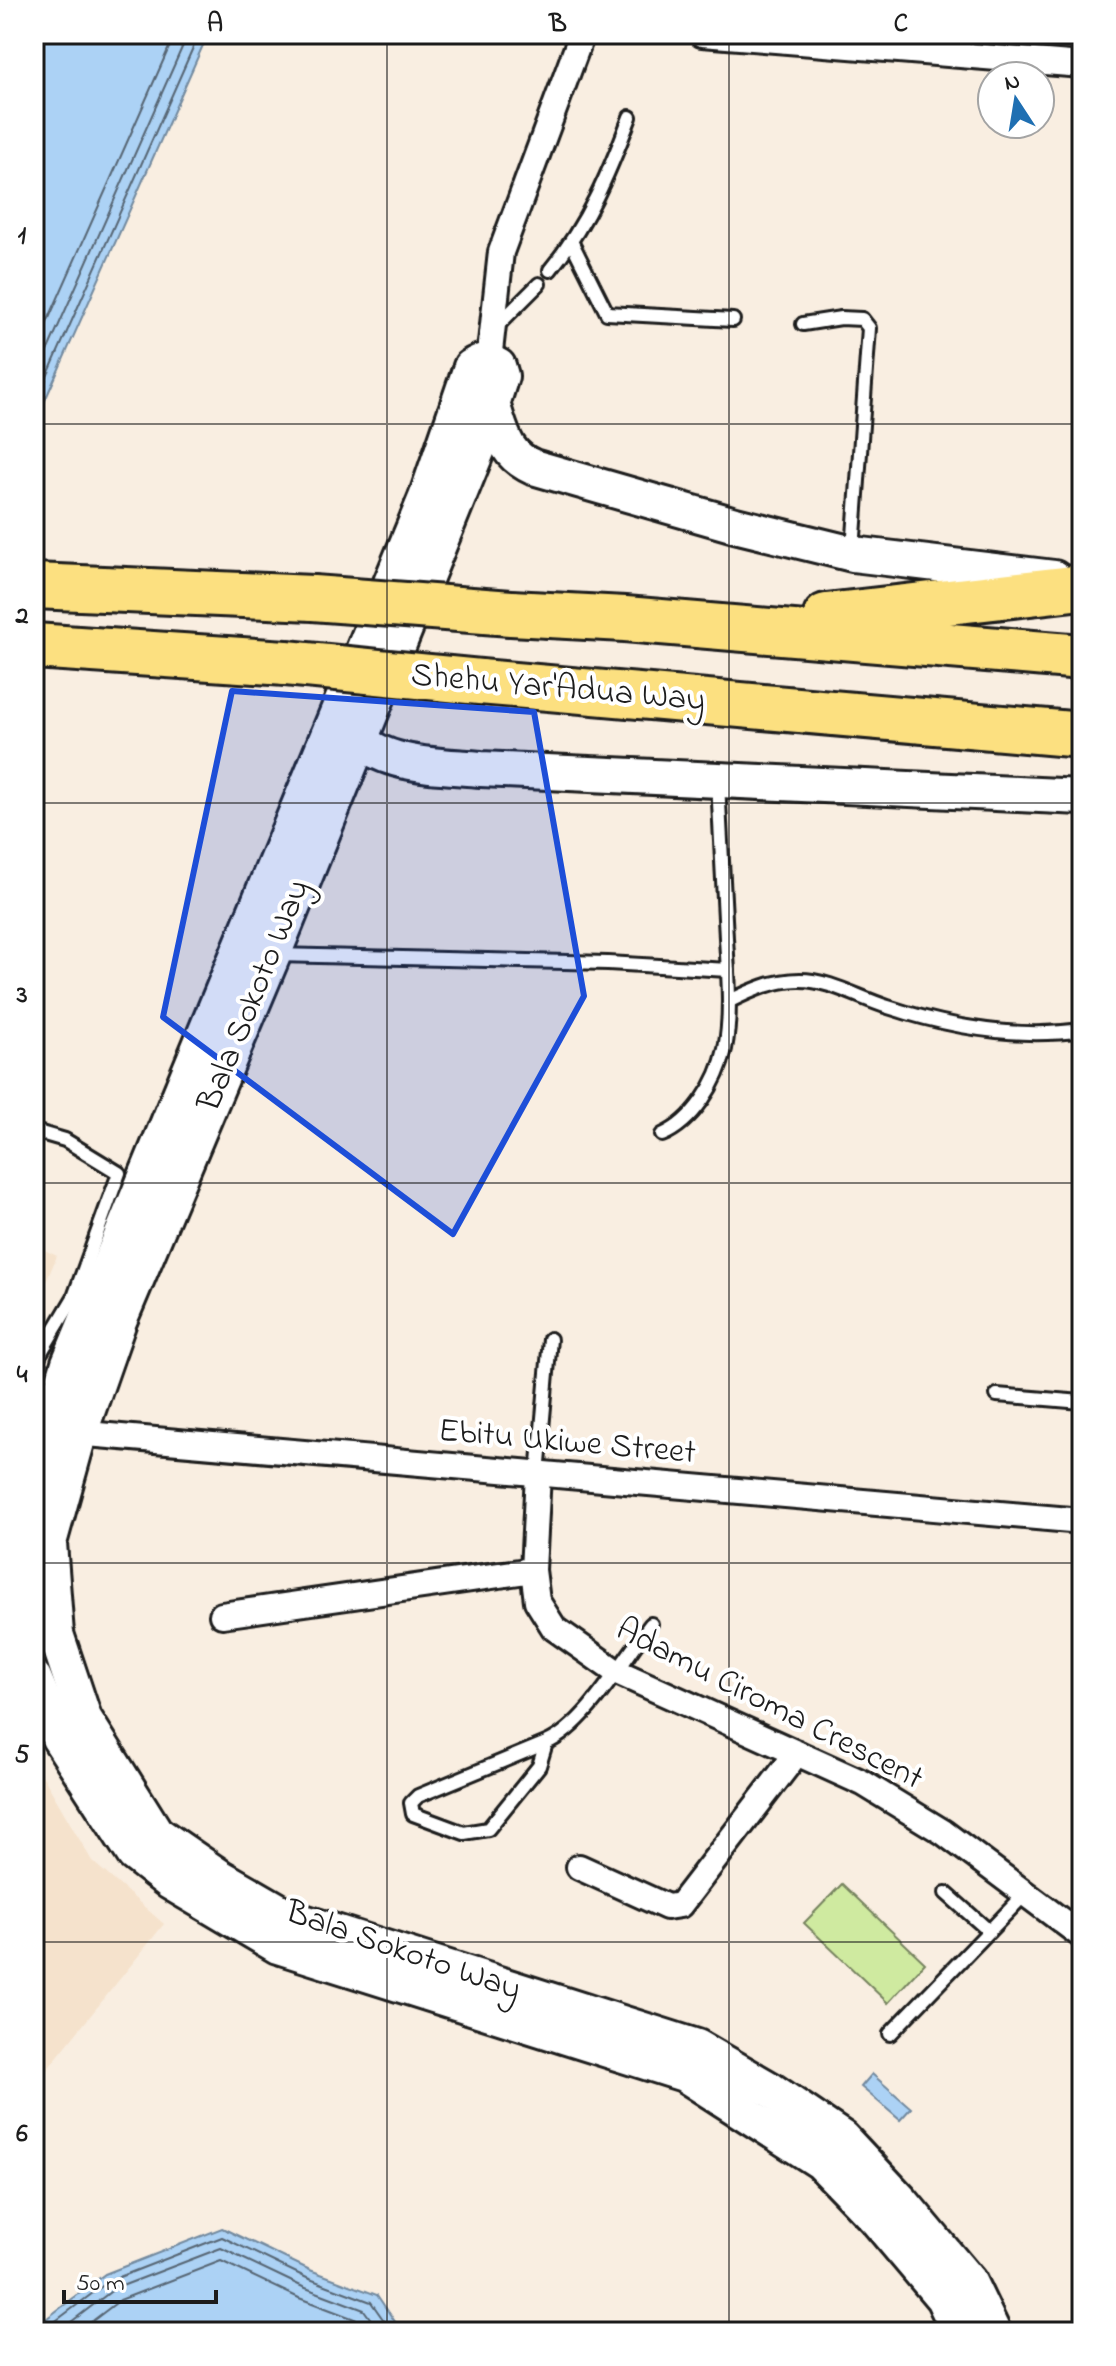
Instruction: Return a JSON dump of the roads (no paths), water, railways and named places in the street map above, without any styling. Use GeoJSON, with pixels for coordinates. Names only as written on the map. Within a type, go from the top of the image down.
{"type":"FeatureCollection","features":[{"type":"Feature","properties":{"kind":"highway","name":"Shehu Yar'Adua Way"},"geometry":{"type":"LineString","coordinates":[[34,586],[313,598],[625,619],[1082,657]]}},
{"type":"Feature","properties":{"kind":"highway"},"geometry":{"type":"LineString","coordinates":[[625,619],[786,619],[1082,587]]}},
{"type":"Feature","properties":{"kind":"highway","name":"Shehu Yar'Adua Way"},"geometry":{"type":"LineString","coordinates":[[34,646],[286,663],[1082,735]]}},
{"type":"Feature","properties":{"kind":"highway"},"geometry":{"type":"LineString","coordinates":[[856,716],[1082,753]]}},
{"type":"Feature","properties":{"kind":"street"},"geometry":{"type":"LineString","coordinates":[[490,346],[501,252],[582,34]]}},
{"type":"Feature","properties":{"kind":"street"},"geometry":{"type":"LineString","coordinates":[[702,34],[1082,65]]}},
{"type":"Feature","properties":{"kind":"street","name":"Bala Sokoto Way"},"geometry":{"type":"LineString","coordinates":[[34,1479],[63,1432],[119,1321],[361,740],[493,407],[501,376],[490,346]]}},
{"type":"Feature","properties":{"kind":"street","name":"Bala Sokoto Way"},"geometry":{"type":"LineString","coordinates":[[490,346],[480,361],[471,367],[426,498],[347,689],[132,1177],[69,1363],[49,1543],[56,1634],[84,1718],[156,1833],[220,1877],[291,1918],[697,2047],[771,2090],[842,2138],[901,2201],[969,2282],[993,2332]]}},
{"type":"Feature","properties":{"kind":"street"},"geometry":{"type":"LineString","coordinates":[[493,407],[509,451],[517,460],[533,467],[721,521],[853,554],[1082,580]]}},
{"type":"Feature","properties":{"kind":"street"},"geometry":{"type":"LineString","coordinates":[[426,498],[438,478],[449,469],[472,462],[533,467]]}},
{"type":"Feature","properties":{"kind":"street"},"geometry":{"type":"LineString","coordinates":[[347,689],[347,716],[353,732],[361,740],[398,759]]}},
{"type":"Feature","properties":{"kind":"street"},"geometry":{"type":"LineString","coordinates":[[343,778],[370,763],[398,759],[532,774],[1082,797]]}},
{"type":"Feature","properties":{"kind":"street","name":"Ebitu Ukiwe Street"},"geometry":{"type":"LineString","coordinates":[[63,1432],[1082,1521]]}},
{"type":"Feature","properties":{"kind":"street","name":"Adamu Ciroma Crescent"},"geometry":{"type":"LineString","coordinates":[[538,1474],[533,1570],[537,1601],[554,1628],[615,1671],[863,1783],[943,1832],[1082,1936]]}},
{"type":"Feature","properties":{"kind":"street"},"geometry":{"type":"LineString","coordinates":[[222,1615],[533,1570]]}},
{"type":"Feature","properties":{"kind":"street","name":"Bala Sokoto Way"},"geometry":{"type":"LineString","coordinates":[[34,1678],[59,1738],[134,1854],[170,1882],[278,1946],[684,2074],[821,2162],[878,2221],[943,2298],[959,2332]]}},
{"type":"Feature","properties":{"kind":"street"},"geometry":{"type":"LineString","coordinates":[[579,1867],[667,1907],[680,1905],[797,1753]]}},
{"type":"Feature","properties":{"kind":"lane"},"geometry":{"type":"LineString","coordinates":[[550,270],[572,243],[603,190],[630,117]]}},
{"type":"Feature","properties":{"kind":"lane"},"geometry":{"type":"LineString","coordinates":[[572,243],[607,313],[733,320]]}},
{"type":"Feature","properties":{"kind":"lane"},"geometry":{"type":"LineString","coordinates":[[490,346],[539,284]]}},
{"type":"Feature","properties":{"kind":"lane"},"geometry":{"type":"LineString","coordinates":[[803,324],[841,318],[862,319],[869,328],[853,554]]}},
{"type":"Feature","properties":{"kind":"lane"},"geometry":{"type":"LineString","coordinates":[[662,1135],[675,1130],[691,1113],[719,1070],[730,1001],[718,781]]}},
{"type":"Feature","properties":{"kind":"lane"},"geometry":{"type":"LineString","coordinates":[[273,955],[608,963],[728,970]]}},
{"type":"Feature","properties":{"kind":"lane"},"geometry":{"type":"LineString","coordinates":[[730,1001],[781,981],[802,980],[824,983],[946,1024],[1050,1034],[1082,1030]]}},
{"type":"Feature","properties":{"kind":"lane"},"geometry":{"type":"LineString","coordinates":[[34,1131],[65,1140],[132,1177],[74,1297],[34,1364]]}},
{"type":"Feature","properties":{"kind":"lane"},"geometry":{"type":"LineString","coordinates":[[538,1474],[550,1339]]}},
{"type":"Feature","properties":{"kind":"lane"},"geometry":{"type":"LineString","coordinates":[[997,1395],[1082,1402]]}},
{"type":"Feature","properties":{"kind":"lane"},"geometry":{"type":"LineString","coordinates":[[546,1743],[539,1766],[488,1829],[464,1833],[413,1814],[411,1803],[418,1796],[546,1743],[571,1727],[651,1624]]}},
{"type":"Feature","properties":{"kind":"lane"},"geometry":{"type":"LineString","coordinates":[[890,2034],[1027,1892]]}},
{"type":"Feature","properties":{"kind":"lane"},"geometry":{"type":"LineString","coordinates":[[946,1893],[989,1931]]}},
{"type":"Feature","properties":{"kind":"water"},"geometry":{"type":"Polygon","coordinates":[[[34,34],[208,34],[34,425],[34,34]]]}},
{"type":"Feature","properties":{"kind":"water"},"geometry":{"type":"Polygon","coordinates":[[[872,2074],[911,2108],[900,2120],[861,2087],[872,2074]]]}},
{"type":"Feature","properties":{"kind":"water"},"geometry":{"type":"Polygon","coordinates":[[[222,2228],[310,2270],[377,2295],[402,2332],[34,2332],[34,2328],[105,2274],[222,2228]]]}}]}
